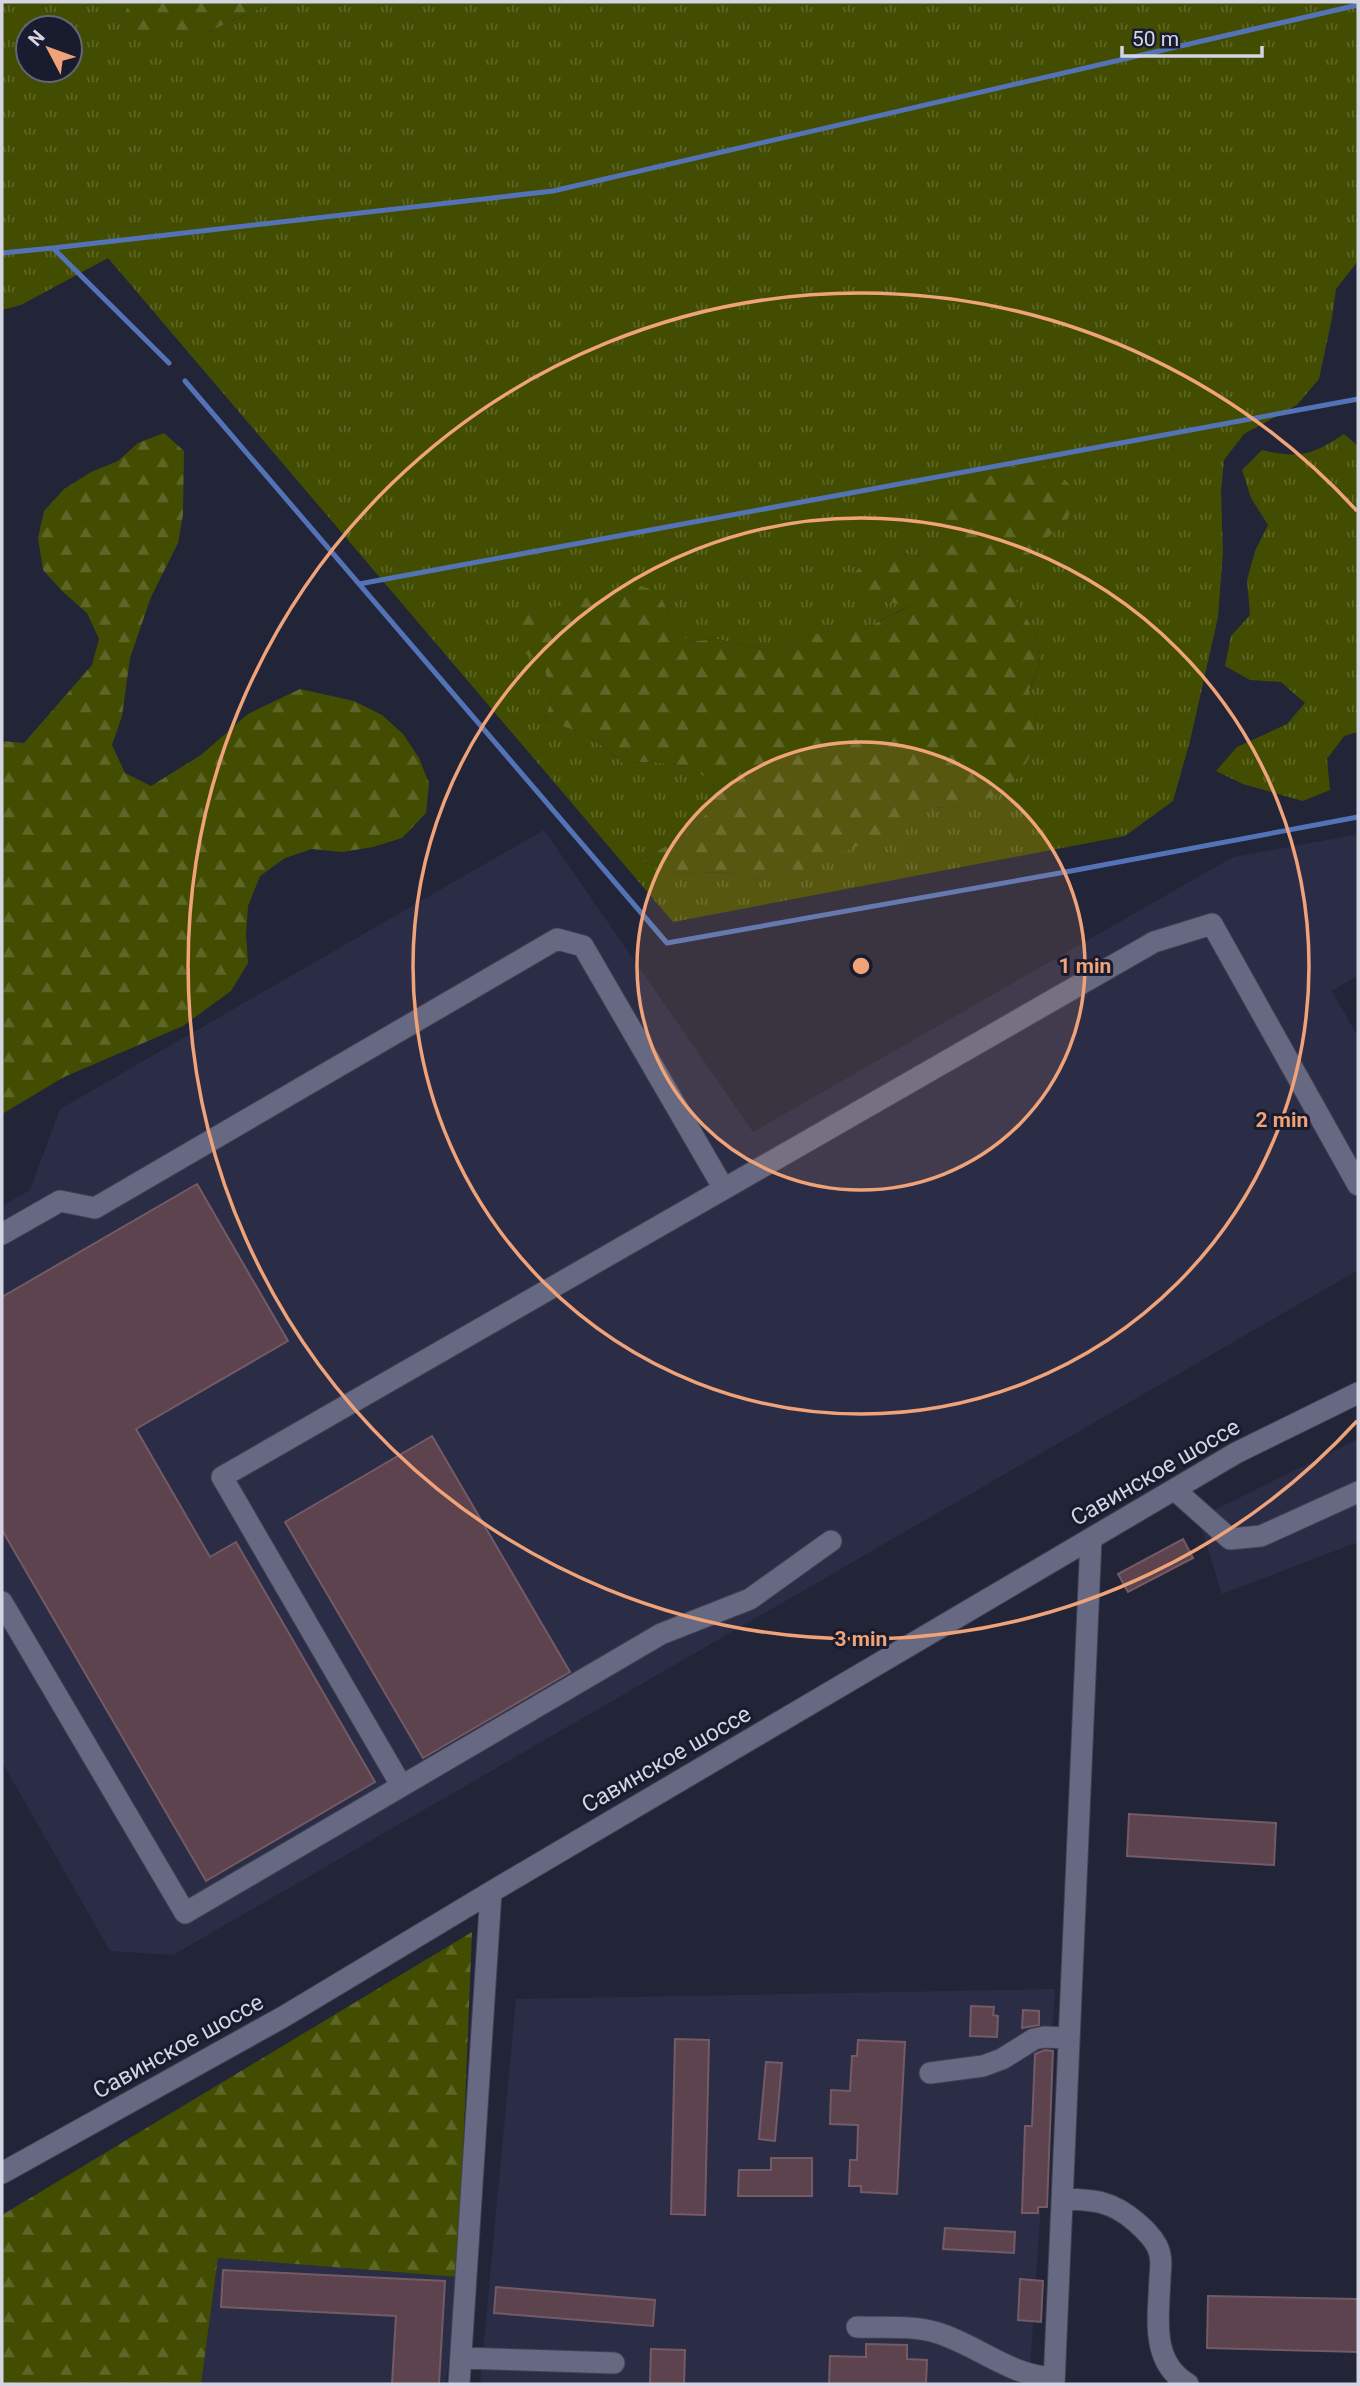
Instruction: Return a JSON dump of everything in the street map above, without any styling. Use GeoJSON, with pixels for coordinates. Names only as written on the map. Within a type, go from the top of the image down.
{"type":"FeatureCollection","features":[{"type":"Feature","properties":{"kind":"street"},"geometry":{"type":"LineString","coordinates":[[401,1785],[222,1477],[1154,942],[1212,924],[1358,1185]]}},
{"type":"Feature","properties":{"kind":"street"},"geometry":{"type":"LineString","coordinates":[[2,1234],[60,1201],[95,1208],[557,939],[583,946],[724,1189]]}},
{"type":"Feature","properties":{"kind":"street","name":"Савинское шоссе"},"geometry":{"type":"LineString","coordinates":[[2,2173],[283,2017],[1236,1453],[1358,1393]]}},
{"type":"Feature","properties":{"kind":"street"},"geometry":{"type":"LineString","coordinates":[[1175,1490],[1230,1539],[1261,1535],[1358,1492]]}},
{"type":"Feature","properties":{"kind":"street"},"geometry":{"type":"LineString","coordinates":[[857,2327],[920,2329],[940,2334],[1023,2373],[1054,2381],[1091,1539]]}},
{"type":"Feature","properties":{"kind":"street"},"geometry":{"type":"LineString","coordinates":[[2,1602],[185,1913],[661,1634],[750,1599],[831,1541]]}},
{"type":"Feature","properties":{"kind":"street"},"geometry":{"type":"LineString","coordinates":[[459,2384],[491,1892]]}},
{"type":"Feature","properties":{"kind":"street"},"geometry":{"type":"LineString","coordinates":[[930,2073],[983,2066],[1002,2059],[1034,2039],[1069,2038]]}},
{"type":"Feature","properties":{"kind":"street"},"geometry":{"type":"LineString","coordinates":[[1062,2199],[1096,2200],[1110,2204],[1148,2232],[1161,2258],[1157,2326],[1161,2349],[1168,2366],[1188,2384]]}},
{"type":"Feature","properties":{"kind":"street"},"geometry":{"type":"LineString","coordinates":[[462,2358],[614,2363]]}},
{"type":"Feature","properties":{"kind":"shaded area"},"geometry":{"type":"Polygon","coordinates":[[[544,830],[753,1132],[1233,857],[1355,835],[1358,840],[1358,975],[1332,991],[1358,1037],[1358,1270],[173,1955],[110,1951],[2,1762],[2,1206],[30,1190],[60,1109],[544,830]]]}},
{"type":"Feature","properties":{"kind":"shaded area"},"geometry":{"type":"Polygon","coordinates":[[[1358,1439],[1358,1542],[1222,1594],[1198,1518],[1358,1439]]]}},
{"type":"Feature","properties":{"kind":"shaded area"},"geometry":{"type":"Polygon","coordinates":[[[1055,1989],[1029,2384],[480,2384],[516,1999],[1055,1989]]]}},
{"type":"Feature","properties":{"kind":"shaded area"},"geometry":{"type":"Polygon","coordinates":[[[218,2258],[458,2277],[446,2384],[201,2384],[218,2258]]]}},
{"type":"Feature","properties":{"kind":"green space"},"geometry":{"type":"Polygon","coordinates":[[[2,2],[129,2],[120,28],[206,33],[273,2],[1358,2],[1358,261],[1336,289],[1319,379],[1297,405],[1244,434],[1224,460],[1221,492],[1223,553],[1218,617],[1190,741],[1173,801],[1125,836],[673,922],[108,258],[21,305],[2,310],[2,2]],[[951,502],[943,531],[926,556],[898,554],[847,584],[874,598],[909,606],[860,631],[831,631],[800,637],[775,652],[716,639],[688,642],[671,619],[659,592],[542,663],[553,695],[544,722],[587,736],[623,763],[654,762],[686,766],[714,782],[710,809],[692,831],[642,860],[667,874],[731,872],[759,880],[934,808],[963,806],[1036,719],[1029,691],[1040,663],[1036,634],[1007,586],[1022,560],[1068,519],[951,502]]]}},
{"type":"Feature","properties":{"kind":"green space"},"geometry":{"type":"Polygon","coordinates":[[[129,2],[273,2],[206,33],[177,40],[120,28],[129,2]]]}},
{"type":"Feature","properties":{"kind":"green space"},"geometry":{"type":"Polygon","coordinates":[[[164,433],[184,451],[183,515],[178,543],[151,597],[130,658],[122,716],[112,745],[125,773],[151,786],[201,755],[248,714],[300,689],[354,701],[382,715],[403,734],[419,758],[429,783],[426,813],[402,838],[373,847],[342,852],[312,849],[285,858],[260,876],[248,906],[248,963],[231,991],[183,1026],[64,1077],[2,1114],[2,741],[24,743],[92,665],[99,639],[87,613],[43,570],[38,538],[44,511],[64,489],[91,472],[118,461],[138,443],[164,433]]]}},
{"type":"Feature","properties":{"kind":"green space"},"geometry":{"type":"Polygon","coordinates":[[[1344,434],[1358,446],[1358,732],[1344,736],[1327,759],[1330,790],[1303,801],[1243,784],[1216,771],[1237,747],[1287,724],[1305,703],[1281,682],[1250,680],[1225,666],[1231,636],[1250,615],[1247,580],[1255,551],[1268,525],[1251,498],[1242,470],[1262,450],[1286,454],[1305,453],[1323,447],[1344,434]]]}},
{"type":"Feature","properties":{"kind":"green space"},"geometry":{"type":"Polygon","coordinates":[[[1028,462],[1054,469],[1075,490],[1068,519],[1023,560],[1007,586],[1036,634],[1040,663],[1029,690],[1036,719],[1033,749],[1019,777],[995,796],[963,806],[934,808],[876,838],[791,875],[759,880],[731,872],[667,874],[642,860],[692,831],[710,809],[714,782],[686,766],[654,762],[623,763],[587,736],[544,722],[553,695],[542,663],[517,649],[519,618],[632,583],[659,592],[671,619],[688,642],[716,639],[775,652],[800,637],[831,631],[860,631],[908,607],[874,598],[846,584],[865,560],[898,554],[926,556],[943,531],[950,502],[1001,469],[1028,462]]]}},
{"type":"Feature","properties":{"kind":"green space"},"geometry":{"type":"Polygon","coordinates":[[[472,1932],[458,2277],[218,2258],[201,2384],[2,2384],[2,2215],[472,1932]]]}},
{"type":"Feature","properties":{"kind":"building"},"geometry":{"type":"Polygon","coordinates":[[[197,1184],[288,1341],[136,1429],[210,1557],[236,1542],[375,1782],[206,1881],[2,1530],[2,1297],[197,1184]]]}},
{"type":"Feature","properties":{"kind":"building"},"geometry":{"type":"Polygon","coordinates":[[[432,1436],[570,1672],[423,1758],[285,1522],[432,1436]]]}},
{"type":"Feature","properties":{"kind":"building"},"geometry":{"type":"Polygon","coordinates":[[[1183,1539],[1193,1558],[1128,1592],[1118,1574],[1183,1539]]]}},
{"type":"Feature","properties":{"kind":"building"},"geometry":{"type":"Polygon","coordinates":[[[1129,1814],[1276,1823],[1274,1865],[1127,1856],[1129,1814]]]}},
{"type":"Feature","properties":{"kind":"building"},"geometry":{"type":"Polygon","coordinates":[[[971,2006],[994,2007],[993,2015],[998,2016],[997,2037],[970,2036],[971,2006]]]}},
{"type":"Feature","properties":{"kind":"building"},"geometry":{"type":"Polygon","coordinates":[[[1023,2010],[1039,2011],[1039,2025],[1022,2028],[1023,2010]]]}},
{"type":"Feature","properties":{"kind":"building"},"geometry":{"type":"Polygon","coordinates":[[[675,2039],[709,2040],[705,2215],[671,2214],[675,2039]]]}},
{"type":"Feature","properties":{"kind":"building"},"geometry":{"type":"Polygon","coordinates":[[[858,2040],[905,2042],[897,2194],[861,2192],[861,2186],[849,2186],[850,2160],[857,2160],[858,2125],[830,2124],[831,2090],[850,2091],[852,2056],[857,2056],[858,2040]]]}},
{"type":"Feature","properties":{"kind":"building"},"geometry":{"type":"Polygon","coordinates":[[[1045,2050],[1053,2051],[1047,2207],[1038,2207],[1038,2213],[1022,2213],[1025,2126],[1032,2126],[1035,2054],[1045,2050]]]}},
{"type":"Feature","properties":{"kind":"building"},"geometry":{"type":"Polygon","coordinates":[[[766,2062],[782,2063],[775,2141],[759,2139],[766,2062]]]}},
{"type":"Feature","properties":{"kind":"building"},"geometry":{"type":"Polygon","coordinates":[[[771,2158],[812,2158],[812,2196],[738,2196],[739,2170],[771,2170],[771,2158]]]}},
{"type":"Feature","properties":{"kind":"building"},"geometry":{"type":"Polygon","coordinates":[[[945,2228],[1015,2232],[1014,2253],[943,2249],[945,2228]]]}},
{"type":"Feature","properties":{"kind":"building"},"geometry":{"type":"Polygon","coordinates":[[[223,2270],[445,2281],[439,2384],[392,2384],[396,2316],[221,2307],[223,2270]]]}},
{"type":"Feature","properties":{"kind":"building"},"geometry":{"type":"Polygon","coordinates":[[[1020,2279],[1043,2281],[1041,2322],[1018,2320],[1020,2279]]]}},
{"type":"Feature","properties":{"kind":"building"},"geometry":{"type":"Polygon","coordinates":[[[496,2287],[655,2300],[653,2326],[494,2313],[496,2287]]]}},
{"type":"Feature","properties":{"kind":"building"},"geometry":{"type":"Polygon","coordinates":[[[1208,2296],[1358,2299],[1358,2352],[1207,2348],[1208,2296]]]}},
{"type":"Feature","properties":{"kind":"building"},"geometry":{"type":"Polygon","coordinates":[[[866,2344],[907,2345],[907,2359],[927,2360],[926,2384],[829,2384],[830,2356],[866,2357],[866,2344]]]}},
{"type":"Feature","properties":{"kind":"building"},"geometry":{"type":"Polygon","coordinates":[[[651,2349],[685,2350],[684,2384],[650,2384],[651,2349]]]}},
{"type":"Feature","properties":{"kind":"waterway"},"geometry":{"type":"LineString","coordinates":[[53,248],[553,191],[1358,5]]}},
{"type":"Feature","properties":{"kind":"waterway"},"geometry":{"type":"LineString","coordinates":[[2,253],[53,248],[169,363]]}},
{"type":"Feature","properties":{"kind":"waterway"},"geometry":{"type":"LineString","coordinates":[[185,381],[667,943],[1358,817]]}},
{"type":"Feature","properties":{"kind":"waterway"},"geometry":{"type":"LineString","coordinates":[[359,584],[1358,399]]}}]}
